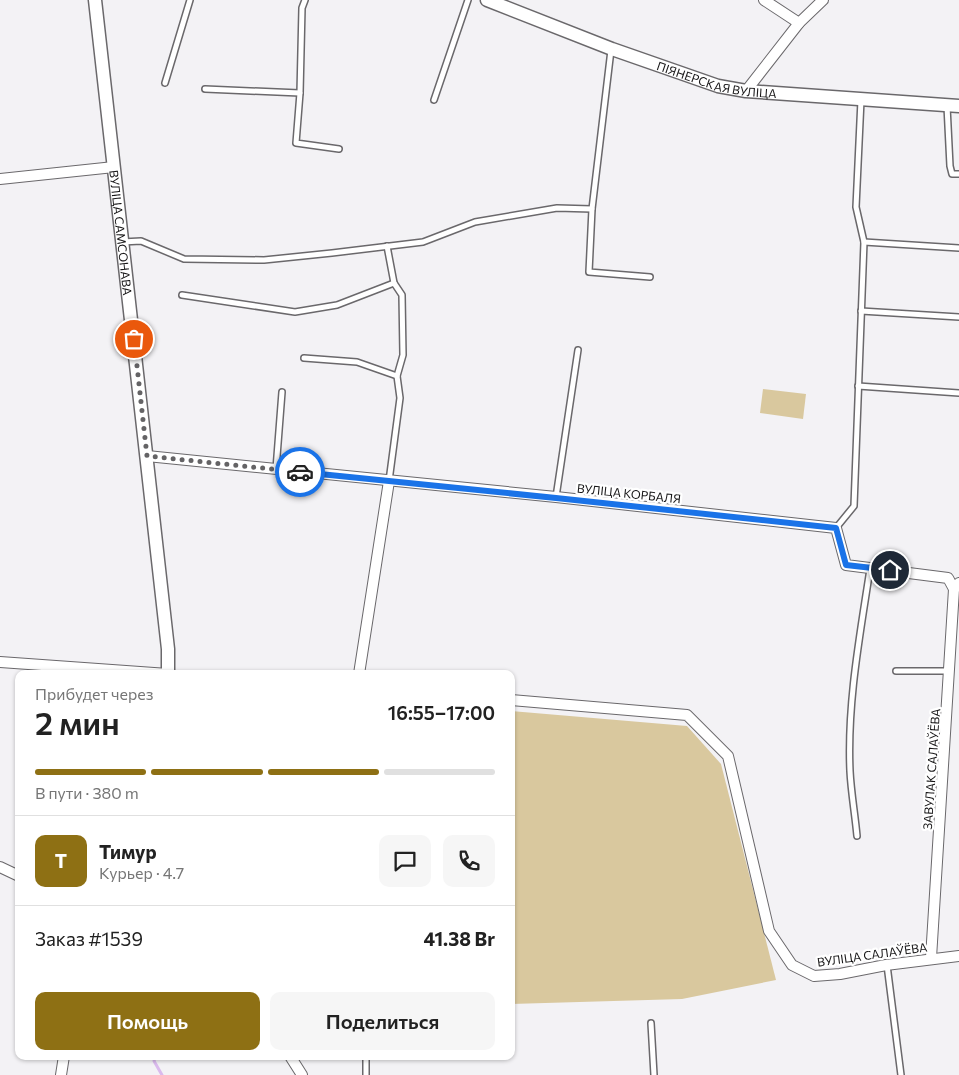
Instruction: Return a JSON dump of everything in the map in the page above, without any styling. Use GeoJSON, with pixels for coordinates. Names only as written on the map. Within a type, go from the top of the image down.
{"type":"FeatureCollection","features":[{"type":"Feature","properties":{"kind":"street","name":"ВУЛІЦА САМСОНАВА"},"geometry":{"type":"LineString","coordinates":[[96,0],[168,649],[168,670]]}},
{"type":"Feature","properties":{"kind":"street","name":"ПІЯНЕРСКАЯ ВУЛІЦА"},"geometry":{"type":"LineString","coordinates":[[487,0],[612,49],[718,86],[746,91],[953,106]]}},
{"type":"Feature","properties":{"kind":"street"},"geometry":{"type":"LineString","coordinates":[[764,0],[799,23]]}},
{"type":"Feature","properties":{"kind":"street"},"geometry":{"type":"LineString","coordinates":[[746,91],[799,23],[823,0]]}},
{"type":"Feature","properties":{"kind":"street"},"geometry":{"type":"LineString","coordinates":[[0,179],[114,167]]}},
{"type":"Feature","properties":{"kind":"street","name":"ВУЛІЦА КОРБАЛЯ"},"geometry":{"type":"LineString","coordinates":[[147,456],[836,528]]}},
{"type":"Feature","properties":{"kind":"street"},"geometry":{"type":"LineString","coordinates":[[360,670],[389,481]]}},
{"type":"Feature","properties":{"kind":"street"},"geometry":{"type":"LineString","coordinates":[[836,528],[846,565],[948,578],[956,586]]}},
{"type":"Feature","properties":{"kind":"street","name":"ЗАВУЛАК САЛАЎЁВА"},"geometry":{"type":"LineString","coordinates":[[931,958],[956,586]]}},
{"type":"Feature","properties":{"kind":"street"},"geometry":{"type":"LineString","coordinates":[[0,662],[112,670]]}},
{"type":"Feature","properties":{"kind":"street","name":"ВУЛІЦА САЛАЎЁВА"},"geometry":{"type":"LineString","coordinates":[[515,700],[687,715],[728,756],[769,931],[792,965],[814,976],[840,974],[931,958],[959,956]]}},
{"type":"Feature","properties":{"kind":"street"},"geometry":{"type":"LineString","coordinates":[[0,867],[15,874]]}},
{"type":"Feature","properties":{"kind":"street"},"geometry":{"type":"LineString","coordinates":[[61,1075],[63,1060]]}},
{"type":"Feature","properties":{"kind":"street"},"geometry":{"type":"LineString","coordinates":[[293,1060],[302,1075]]}},
{"type":"Feature","properties":{"kind":"lane"},"geometry":{"type":"LineString","coordinates":[[165,83],[190,0]]}},
{"type":"Feature","properties":{"kind":"lane"},"geometry":{"type":"LineString","coordinates":[[305,0],[302,8],[300,92],[296,143],[339,149]]}},
{"type":"Feature","properties":{"kind":"lane"},"geometry":{"type":"LineString","coordinates":[[434,100],[468,0]]}},
{"type":"Feature","properties":{"kind":"lane"},"geometry":{"type":"LineString","coordinates":[[612,49],[592,209],[589,272],[650,277]]}},
{"type":"Feature","properties":{"kind":"lane"},"geometry":{"type":"LineString","coordinates":[[205,89],[300,92]]}},
{"type":"Feature","properties":{"kind":"lane"},"geometry":{"type":"LineString","coordinates":[[836,528],[854,506],[864,242],[856,207],[861,100]]}},
{"type":"Feature","properties":{"kind":"lane"},"geometry":{"type":"LineString","coordinates":[[953,106],[950,166],[952,174],[959,174]]}},
{"type":"Feature","properties":{"kind":"lane"},"geometry":{"type":"LineString","coordinates":[[122,242],[141,241],[184,259],[264,260],[423,242],[475,222],[558,208],[592,209]]}},
{"type":"Feature","properties":{"kind":"lane"},"geometry":{"type":"LineString","coordinates":[[864,242],[959,248]]}},
{"type":"Feature","properties":{"kind":"lane"},"geometry":{"type":"LineString","coordinates":[[387,246],[394,283],[402,295],[403,355],[397,376],[400,398],[389,481]]}},
{"type":"Feature","properties":{"kind":"lane"},"geometry":{"type":"LineString","coordinates":[[182,296],[295,312],[337,305],[394,283]]}},
{"type":"Feature","properties":{"kind":"lane"},"geometry":{"type":"LineString","coordinates":[[862,311],[959,317]]}},
{"type":"Feature","properties":{"kind":"lane"},"geometry":{"type":"LineString","coordinates":[[556,498],[578,350]]}},
{"type":"Feature","properties":{"kind":"lane"},"geometry":{"type":"LineString","coordinates":[[304,358],[357,362],[397,376]]}},
{"type":"Feature","properties":{"kind":"lane"},"geometry":{"type":"LineString","coordinates":[[858,386],[959,393]]}},
{"type":"Feature","properties":{"kind":"lane"},"geometry":{"type":"LineString","coordinates":[[276,469],[282,392]]}},
{"type":"Feature","properties":{"kind":"lane"},"geometry":{"type":"LineString","coordinates":[[858,836],[850,771],[850,729],[853,687],[870,568]]}},
{"type":"Feature","properties":{"kind":"lane"},"geometry":{"type":"LineString","coordinates":[[896,671],[950,671]]}},
{"type":"Feature","properties":{"kind":"lane"},"geometry":{"type":"LineString","coordinates":[[886,965],[900,1075]]}},
{"type":"Feature","properties":{"kind":"lane"},"geometry":{"type":"LineString","coordinates":[[651,1023],[654,1075]]}},
{"type":"Feature","properties":{"kind":"lane"},"geometry":{"type":"LineString","coordinates":[[366,1060],[366,1075]]}},
{"type":"Feature","properties":{"kind":"shaded area"},"geometry":{"type":"Polygon","coordinates":[[[763,389],[806,394],[803,419],[760,413],[763,389]]]}},
{"type":"Feature","properties":{"kind":"shaded area"},"geometry":{"type":"Polygon","coordinates":[[[515,711],[687,726],[721,764],[776,980],[682,999],[515,1004],[515,711]]]}},
{"type":"Feature","properties":{"kind":"waterway"},"geometry":{"type":"LineString","coordinates":[[154,1060],[162,1075]]}},
{"type":"Feature","properties":{"kind":"way so far"},"geometry":{"type":"LineString","coordinates":[[134,339],[147,456],[300,472]]}},
{"type":"Feature","properties":{"kind":"route"},"geometry":{"type":"LineString","coordinates":[[300,472],[836,528],[846,565],[890,570]]}}]}
